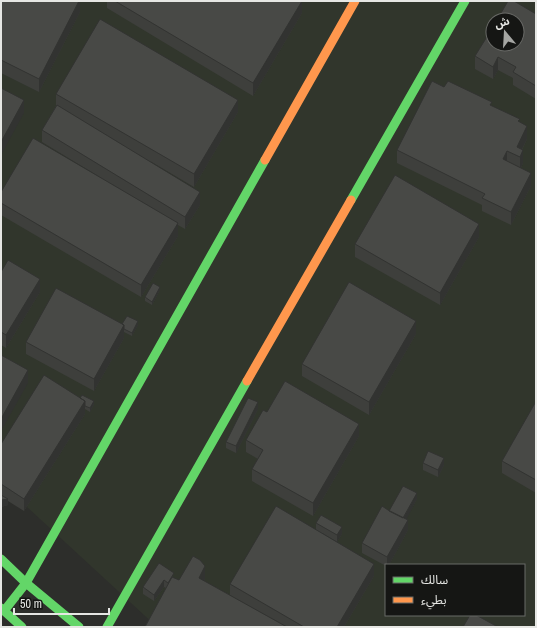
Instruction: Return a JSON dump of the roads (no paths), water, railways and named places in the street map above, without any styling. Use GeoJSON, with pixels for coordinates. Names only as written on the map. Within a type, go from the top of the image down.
{"type":"FeatureCollection","features":[{"type":"Feature","properties":{"kind":"street"},"geometry":{"type":"LineString","coordinates":[[22,627],[3,610],[26,583],[355,1]]}},
{"type":"Feature","properties":{"kind":"street"},"geometry":{"type":"LineString","coordinates":[[107,627],[465,1]]}},
{"type":"Feature","properties":{"kind":"street"},"geometry":{"type":"LineString","coordinates":[[1,559],[26,583],[79,627]]}}]}
